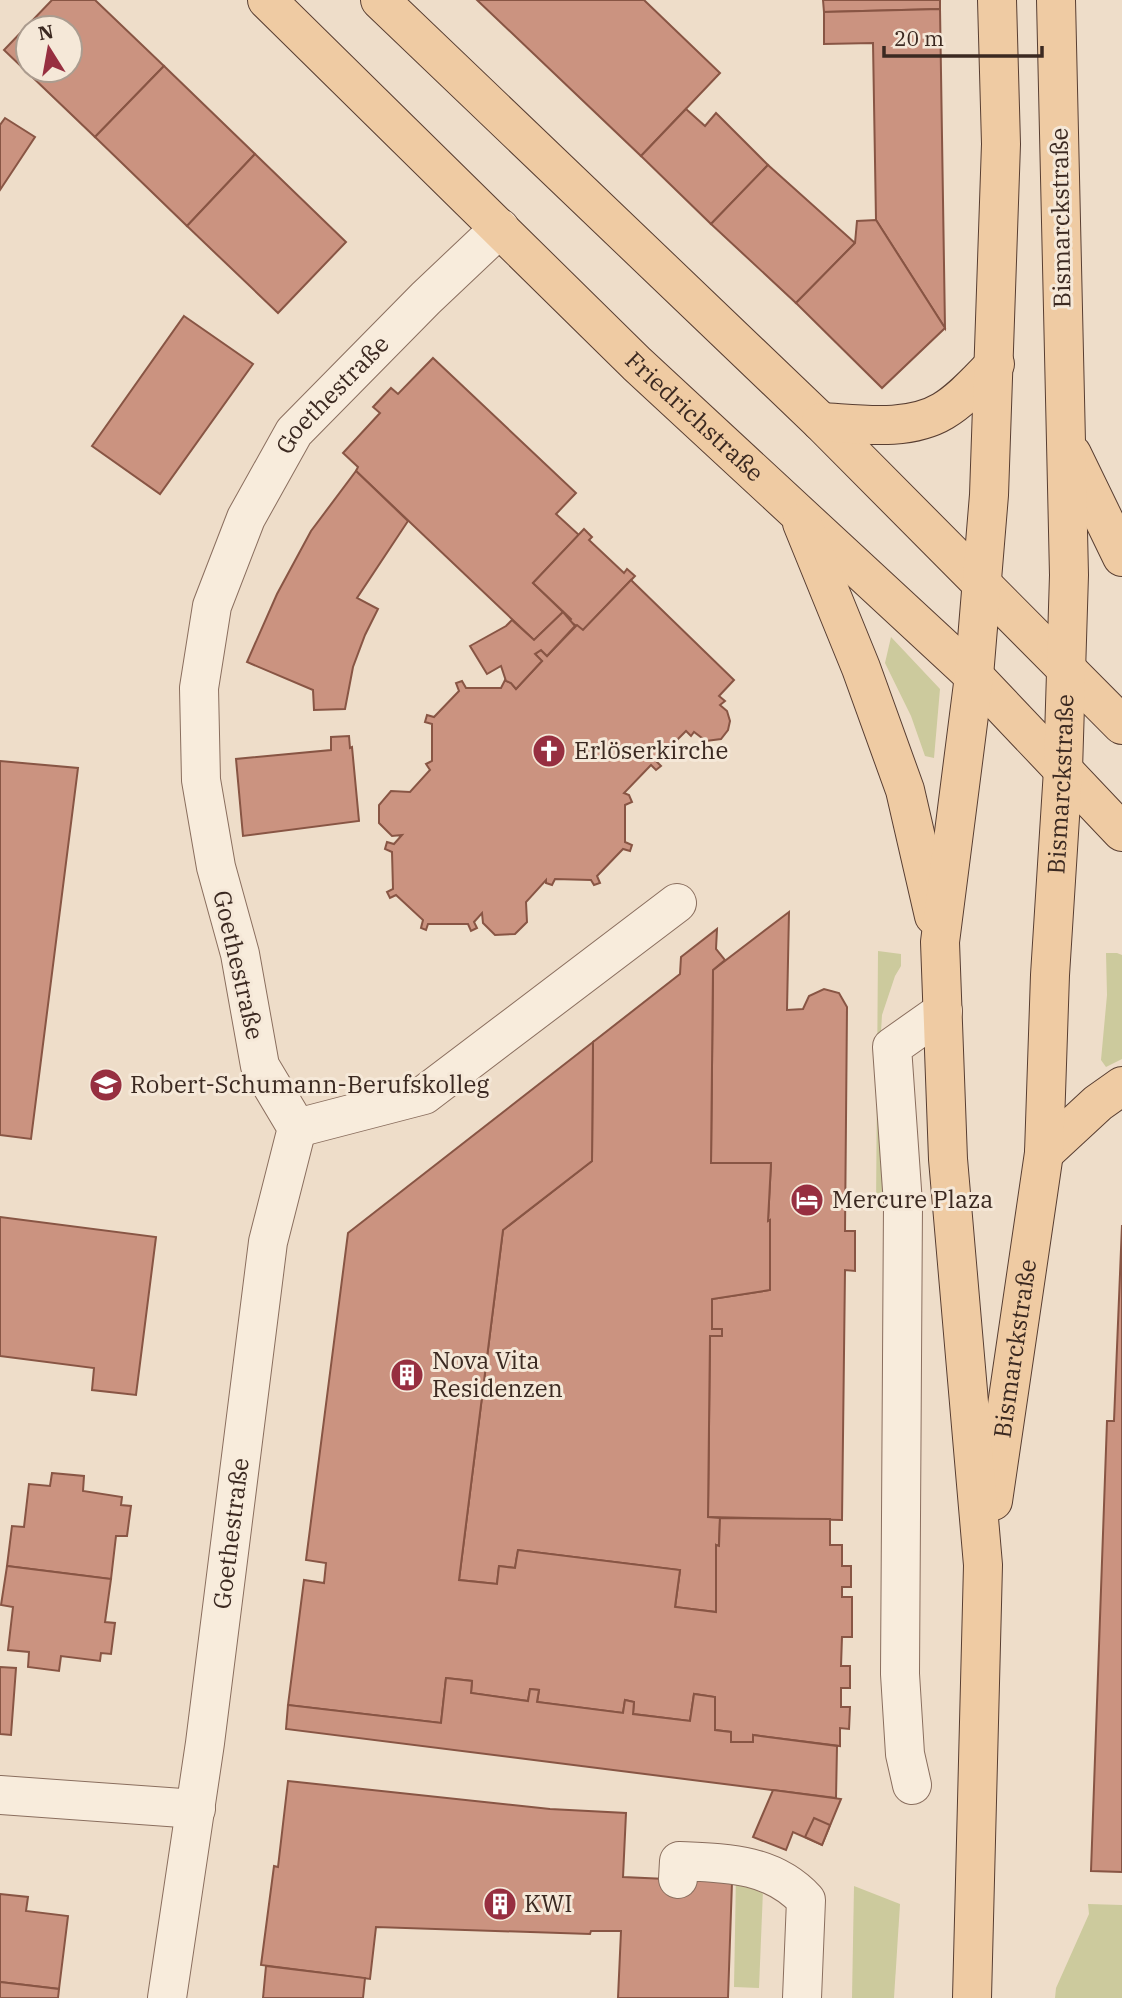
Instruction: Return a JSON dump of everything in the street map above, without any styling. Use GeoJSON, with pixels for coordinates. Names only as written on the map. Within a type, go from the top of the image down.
{"type":"FeatureCollection","features":[{"type":"Feature","properties":{"kind":"main road","name":"Friedrichstraße"},"geometry":{"type":"LineString","coordinates":[[267,0],[637,364],[974,676],[1122,832]]}},
{"type":"Feature","properties":{"kind":"main road"},"geometry":{"type":"LineString","coordinates":[[380,0],[821,422],[1122,725]]}},
{"type":"Feature","properties":{"kind":"main road","name":"Bismarckstraße"},"geometry":{"type":"LineString","coordinates":[[972,1998],[983,1565],[948,1159],[940,943],[974,676],[989,495],[1001,144],[997,0]]}},
{"type":"Feature","properties":{"kind":"main road","name":"Bismarckstraße"},"geometry":{"type":"LineString","coordinates":[[983,1565],[1044,1153],[1049,975],[1063,770],[1069,575],[1056,0]]}},
{"type":"Feature","properties":{"kind":"main road"},"geometry":{"type":"LineString","coordinates":[[821,422],[893,425],[941,412],[961,398],[995,364]]}},
{"type":"Feature","properties":{"kind":"main road"},"geometry":{"type":"LineString","coordinates":[[1067,443],[1122,557]]}},
{"type":"Feature","properties":{"kind":"main road"},"geometry":{"type":"LineString","coordinates":[[799,514],[856,655],[905,790],[940,943]]}},
{"type":"Feature","properties":{"kind":"main road"},"geometry":{"type":"LineString","coordinates":[[1044,1153],[1098,1102],[1122,1086]]}},
{"type":"Feature","properties":{"kind":"street","name":"Goethestraße"},"geometry":{"type":"LineString","coordinates":[[167,1998],[196,1809],[268,1242],[297,1128],[260,1066],[240,954],[216,867],[201,780],[199,688],[212,606],[246,518],[294,432],[500,228]]}},
{"type":"Feature","properties":{"kind":"street"},"geometry":{"type":"LineString","coordinates":[[297,1128],[424,1095],[677,903]]}},
{"type":"Feature","properties":{"kind":"street"},"geometry":{"type":"LineString","coordinates":[[912,1785],[905,1754],[900,1674],[903,1204],[892,1047],[943,1011]]}},
{"type":"Feature","properties":{"kind":"street"},"geometry":{"type":"LineString","coordinates":[[0,1795],[196,1809]]}},
{"type":"Feature","properties":{"kind":"street"},"geometry":{"type":"LineString","coordinates":[[678,1879],[679,1861],[735,1863],[778,1877],[794,1887],[806,1900],[802,1998]]}},
{"type":"Feature","properties":{"kind":"shaded area"},"geometry":{"type":"Polygon","coordinates":[[[891,637],[940,689],[934,758],[925,756],[911,716],[885,663],[891,637]]]}},
{"type":"Feature","properties":{"kind":"shaded area"},"geometry":{"type":"Polygon","coordinates":[[[878,951],[901,954],[901,966],[882,1015],[880,1049],[889,1208],[884,1211],[876,1209],[878,951]]]}},
{"type":"Feature","properties":{"kind":"shaded area"},"geometry":{"type":"Polygon","coordinates":[[[1106,953],[1122,955],[1122,1059],[1106,1067],[1101,1060],[1107,995],[1106,953]]]}},
{"type":"Feature","properties":{"kind":"shaded area"},"geometry":{"type":"Polygon","coordinates":[[[736,1874],[763,1890],[759,1988],[734,1987],[736,1874]]]}},
{"type":"Feature","properties":{"kind":"shaded area"},"geometry":{"type":"Polygon","coordinates":[[[854,1886],[900,1904],[894,1998],[852,1998],[854,1886]]]}},
{"type":"Feature","properties":{"kind":"shaded area"},"geometry":{"type":"Polygon","coordinates":[[[1088,1904],[1122,1905],[1122,1998],[1055,1998],[1056,1988],[1089,1914],[1088,1904]]]}},
{"type":"Feature","properties":{"kind":"building"},"geometry":{"type":"Polygon","coordinates":[[[52,0],[95,0],[164,66],[95,137],[40,84],[84,84],[84,14],[39,14],[52,0]]]}},
{"type":"Feature","properties":{"kind":"building"},"geometry":{"type":"Polygon","coordinates":[[[477,0],[644,0],[720,73],[641,156],[477,0]]]}},
{"type":"Feature","properties":{"kind":"building"},"geometry":{"type":"Polygon","coordinates":[[[823,0],[940,0],[940,9],[824,12],[823,0]]]}},
{"type":"Feature","properties":{"kind":"building"},"geometry":{"type":"Polygon","coordinates":[[[940,9],[945,328],[876,220],[873,43],[824,44],[824,12],[940,9]]]}},
{"type":"Feature","properties":{"kind":"building"},"geometry":{"type":"Polygon","coordinates":[[[14,40],[14,60],[4,50],[14,40]]]}},
{"type":"Feature","properties":{"kind":"building"},"geometry":{"type":"Polygon","coordinates":[[[164,66],[255,154],[187,226],[95,137],[164,66]]]}},
{"type":"Feature","properties":{"kind":"building"},"geometry":{"type":"Polygon","coordinates":[[[686,109],[705,126],[716,113],[768,165],[711,224],[641,156],[686,109]]]}},
{"type":"Feature","properties":{"kind":"building"},"geometry":{"type":"Polygon","coordinates":[[[5,118],[35,137],[0,190],[0,125],[5,118]]]}},
{"type":"Feature","properties":{"kind":"building"},"geometry":{"type":"Polygon","coordinates":[[[255,154],[346,242],[278,313],[187,226],[255,154]]]}},
{"type":"Feature","properties":{"kind":"building"},"geometry":{"type":"Polygon","coordinates":[[[768,165],[855,243],[796,303],[711,224],[768,165]]]}},
{"type":"Feature","properties":{"kind":"building"},"geometry":{"type":"Polygon","coordinates":[[[876,220],[945,328],[882,388],[796,303],[855,243],[857,221],[876,220]]]}},
{"type":"Feature","properties":{"kind":"building"},"geometry":{"type":"Polygon","coordinates":[[[184,316],[253,364],[160,494],[92,446],[184,316]]]}},
{"type":"Feature","properties":{"kind":"building"},"geometry":{"type":"Polygon","coordinates":[[[433,358],[576,493],[556,514],[579,535],[533,583],[563,612],[534,640],[356,471],[358,467],[343,453],[380,413],[373,407],[391,388],[398,394],[433,358]]]}},
{"type":"Feature","properties":{"kind":"building"},"geometry":{"type":"Polygon","coordinates":[[[356,471],[408,521],[357,598],[378,609],[353,667],[345,709],[314,710],[313,690],[247,662],[277,594],[311,531],[356,471]]]}},
{"type":"Feature","properties":{"kind":"building"},"geometry":{"type":"Polygon","coordinates":[[[584,529],[592,537],[589,540],[624,573],[627,569],[635,576],[583,630],[569,621],[571,619],[533,583],[584,529]]]}},
{"type":"Feature","properties":{"kind":"building","name":"Erlöserkirche"},"geometry":{"type":"Polygon","coordinates":[[[631,580],[734,680],[719,696],[725,701],[720,705],[727,711],[730,721],[728,730],[721,739],[706,741],[694,732],[691,736],[686,731],[656,761],[661,766],[656,770],[651,765],[624,793],[629,795],[632,802],[625,805],[625,842],[632,845],[630,851],[623,849],[597,876],[600,883],[594,885],[591,880],[555,879],[552,885],[546,883],[546,880],[526,902],[527,922],[515,934],[495,935],[483,923],[482,913],[474,922],[477,928],[471,931],[468,924],[428,924],[426,930],[421,928],[423,920],[396,895],[390,898],[387,892],[393,889],[392,852],[385,849],[387,842],[394,844],[402,835],[392,836],[379,823],[379,805],[391,791],[410,792],[430,770],[426,764],[432,761],[432,724],[425,722],[427,715],[434,717],[459,691],[456,683],[462,681],[466,688],[501,688],[505,680],[516,689],[542,661],[535,654],[541,650],[547,656],[577,625],[583,630],[631,580]]]}},
{"type":"Feature","properties":{"kind":"building"},"geometry":{"type":"Polygon","coordinates":[[[563,612],[575,626],[547,656],[541,650],[535,654],[542,661],[516,689],[506,681],[501,666],[487,674],[470,646],[512,620],[534,640],[563,612]]]}},
{"type":"Feature","properties":{"kind":"building"},"geometry":{"type":"Polygon","coordinates":[[[349,736],[359,821],[243,836],[236,759],[331,750],[331,737],[349,736]]]}},
{"type":"Feature","properties":{"kind":"building"},"geometry":{"type":"Polygon","coordinates":[[[0,761],[78,768],[31,1139],[0,1135],[0,761]]]}},
{"type":"Feature","properties":{"kind":"building","name":"Mercure Plaza"},"geometry":{"type":"Polygon","coordinates":[[[789,912],[787,1010],[803,1009],[809,996],[824,989],[839,993],[847,1007],[845,1231],[855,1231],[855,1271],[845,1270],[842,1520],[708,1517],[710,1336],[722,1336],[722,1329],[712,1329],[712,1299],[770,1290],[770,1220],[768,1221],[771,1163],[711,1163],[713,970],[789,912]]]}},
{"type":"Feature","properties":{"kind":"building"},"geometry":{"type":"Polygon","coordinates":[[[717,929],[716,949],[725,960],[713,970],[711,1163],[771,1163],[768,1221],[770,1220],[770,1290],[712,1299],[712,1329],[722,1329],[722,1336],[710,1336],[708,1517],[720,1518],[719,1546],[716,1545],[716,1612],[675,1607],[680,1570],[518,1550],[515,1568],[499,1566],[497,1584],[459,1580],[503,1230],[592,1161],[593,1042],[680,974],[681,957],[717,929]]]}},
{"type":"Feature","properties":{"kind":"building","name":"Nova Vita Residenzen"},"geometry":{"type":"Polygon","coordinates":[[[593,1042],[592,1161],[503,1230],[459,1580],[497,1584],[499,1566],[515,1568],[518,1550],[680,1570],[675,1607],[716,1612],[716,1545],[719,1546],[720,1518],[830,1519],[830,1545],[842,1545],[842,1566],[851,1566],[851,1587],[842,1587],[842,1597],[852,1597],[852,1637],[842,1637],[841,1666],[850,1666],[850,1688],[841,1688],[841,1707],[850,1707],[849,1729],[840,1728],[840,1746],[753,1735],[753,1742],[731,1742],[731,1732],[715,1730],[715,1697],[694,1694],[690,1721],[633,1714],[634,1702],[625,1700],[623,1713],[537,1702],[539,1690],[530,1689],[528,1701],[471,1693],[472,1681],[446,1678],[441,1723],[288,1705],[304,1580],[324,1583],[326,1563],[306,1560],[348,1233],[593,1042]]]}},
{"type":"Feature","properties":{"kind":"building"},"geometry":{"type":"Polygon","coordinates":[[[0,1217],[156,1237],[136,1395],[92,1390],[94,1368],[0,1356],[0,1217]]]}},
{"type":"Feature","properties":{"kind":"building"},"geometry":{"type":"Polygon","coordinates":[[[1122,1225],[1122,1872],[1091,1871],[1107,1421],[1114,1421],[1122,1225]]]}},
{"type":"Feature","properties":{"kind":"building"},"geometry":{"type":"Polygon","coordinates":[[[52,1473],[84,1476],[83,1491],[122,1497],[121,1505],[131,1506],[127,1536],[116,1536],[111,1579],[7,1566],[12,1526],[24,1527],[29,1484],[50,1486],[52,1473]]]}},
{"type":"Feature","properties":{"kind":"building"},"geometry":{"type":"Polygon","coordinates":[[[7,1566],[111,1579],[105,1622],[115,1623],[111,1654],[101,1653],[100,1661],[61,1656],[59,1671],[28,1667],[29,1652],[8,1650],[13,1607],[1,1605],[7,1566]]]}},
{"type":"Feature","properties":{"kind":"building"},"geometry":{"type":"Polygon","coordinates":[[[0,1667],[16,1668],[11,1735],[0,1734],[0,1667]]]}},
{"type":"Feature","properties":{"kind":"building"},"geometry":{"type":"Polygon","coordinates":[[[446,1678],[472,1681],[471,1693],[528,1701],[530,1689],[539,1690],[537,1702],[623,1713],[625,1700],[634,1702],[633,1714],[690,1721],[694,1694],[715,1697],[715,1730],[731,1732],[731,1742],[753,1742],[753,1735],[837,1746],[836,1798],[286,1729],[288,1705],[441,1723],[446,1678]]]}},
{"type":"Feature","properties":{"kind":"building","name":"KWI"},"geometry":{"type":"Polygon","coordinates":[[[288,1781],[550,1809],[626,1813],[623,1877],[732,1882],[728,1998],[618,1998],[621,1931],[591,1931],[590,1934],[376,1927],[370,1979],[261,1965],[274,1866],[278,1867],[288,1781]]]}},
{"type":"Feature","properties":{"kind":"building"},"geometry":{"type":"Polygon","coordinates":[[[773,1790],[841,1799],[822,1845],[793,1832],[786,1850],[753,1837],[773,1790]]]}},
{"type":"Feature","properties":{"kind":"building"},"geometry":{"type":"Polygon","coordinates":[[[814,1818],[830,1825],[822,1845],[805,1837],[814,1818]]]}},
{"type":"Feature","properties":{"kind":"building"},"geometry":{"type":"Polygon","coordinates":[[[0,1894],[28,1897],[26,1911],[68,1916],[59,1989],[0,1982],[0,1894]]]}},
{"type":"Feature","properties":{"kind":"building"},"geometry":{"type":"Polygon","coordinates":[[[266,1966],[365,1978],[363,1998],[263,1998],[266,1966]]]}},
{"type":"Feature","properties":{"kind":"building"},"geometry":{"type":"Polygon","coordinates":[[[0,1982],[59,1989],[58,1998],[0,1998],[0,1982]]]}},
{"type":"Feature","properties":{"kind":"place","name":"Erlöserkirche"},"geometry":{"type":"Point","coordinates":[549,751]}},
{"type":"Feature","properties":{"kind":"place","name":"Robert-Schumann-Berufskolleg"},"geometry":{"type":"Point","coordinates":[106,1085]}},
{"type":"Feature","properties":{"kind":"place","name":"Mercure Plaza"},"geometry":{"type":"Point","coordinates":[807,1200]}},
{"type":"Feature","properties":{"kind":"place","name":"Nova Vita Residenzen"},"geometry":{"type":"Point","coordinates":[407,1375]}},
{"type":"Feature","properties":{"kind":"place","name":"KWI"},"geometry":{"type":"Point","coordinates":[500,1904]}}]}
